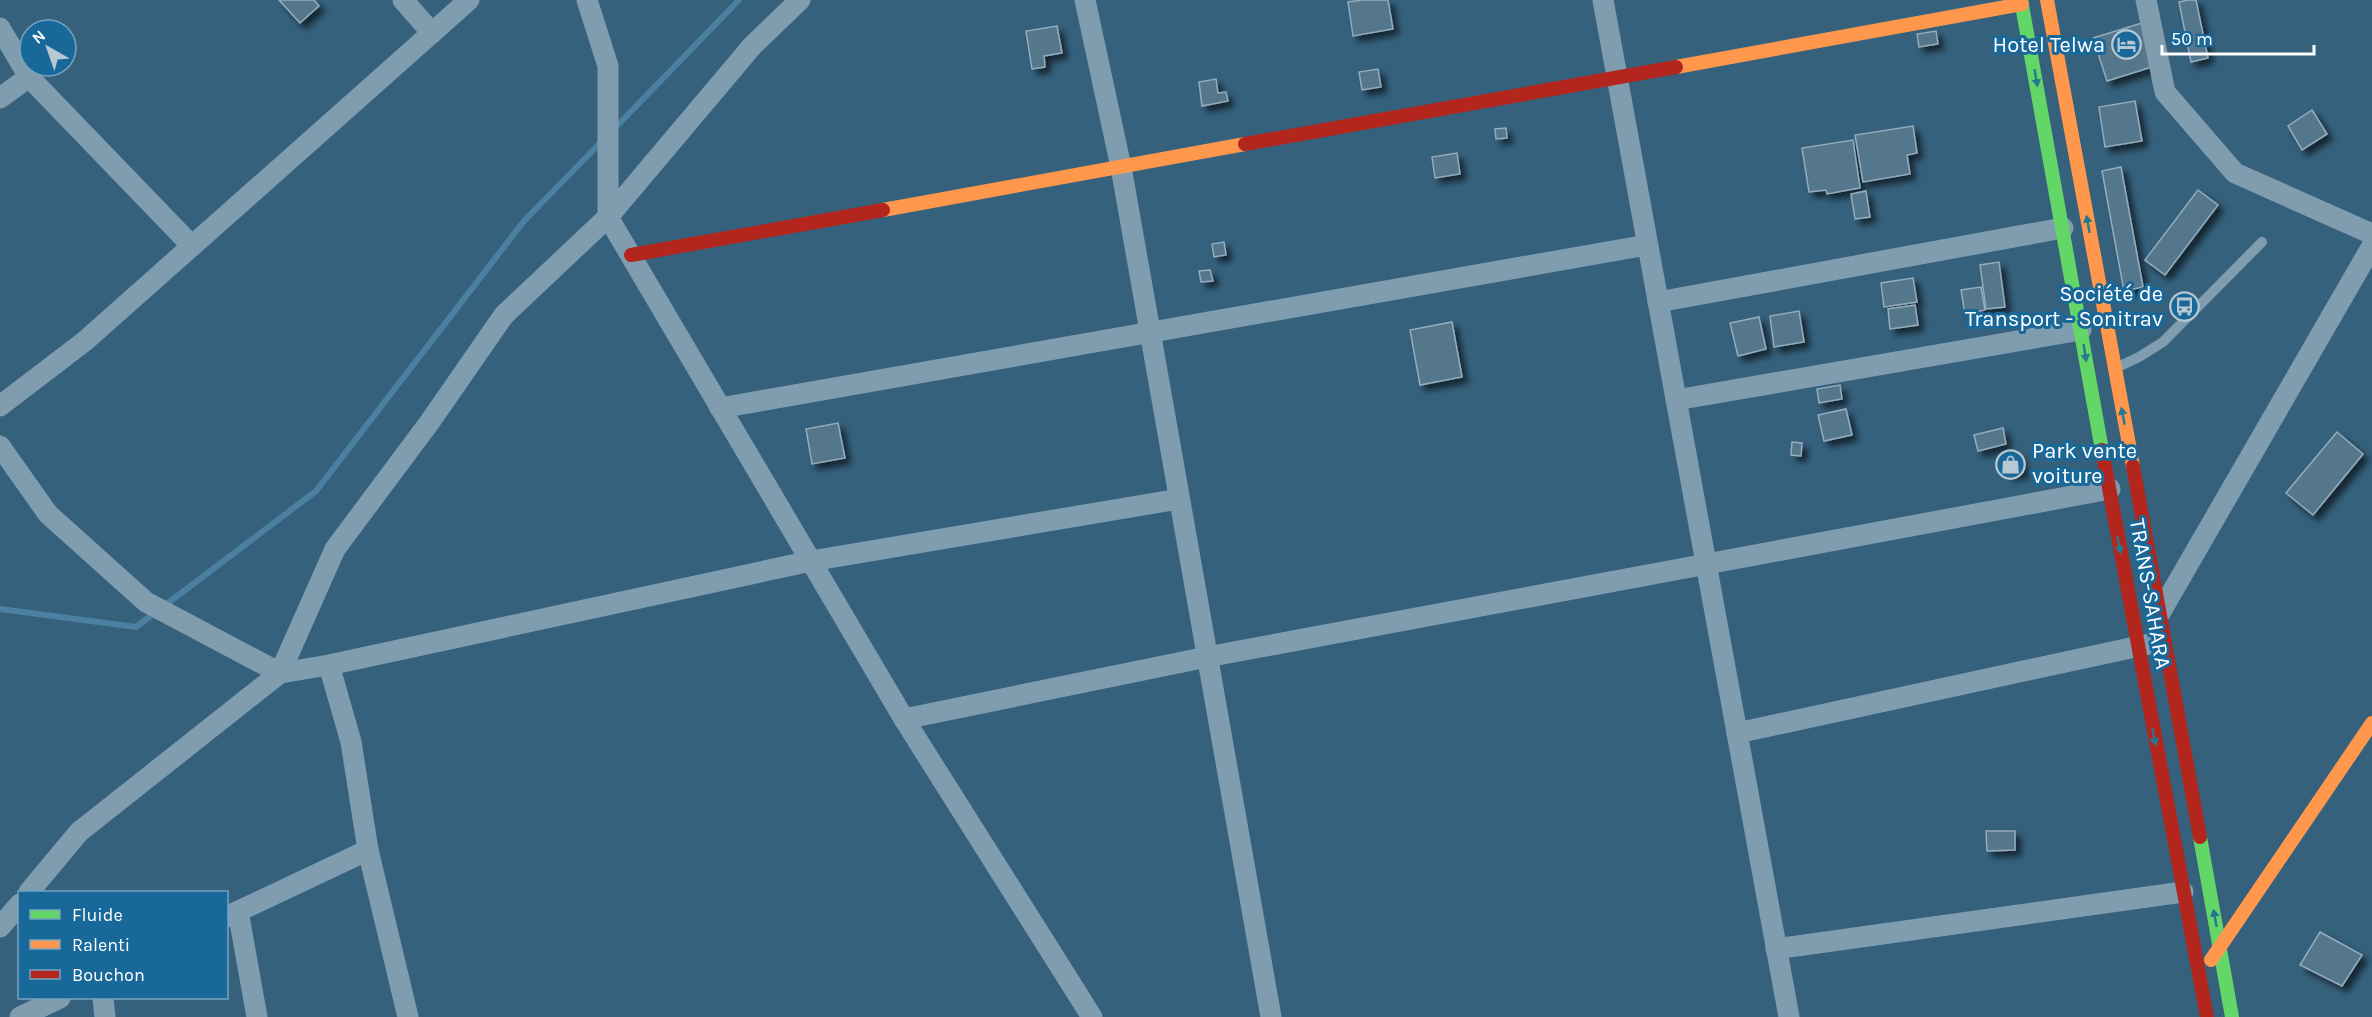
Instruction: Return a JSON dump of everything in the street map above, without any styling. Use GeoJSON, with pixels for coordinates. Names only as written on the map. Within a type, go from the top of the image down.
{"type":"FeatureCollection","features":[{"type":"Feature","properties":{"kind":"main road"},"geometry":{"type":"LineString","coordinates":[[631,255],[2038,0]]}},
{"type":"Feature","properties":{"kind":"main road","name":"TRANS-SAHARA"},"geometry":{"type":"LineString","coordinates":[[2047,0],[2102,372],[2110,489],[2137,646],[2208,1017]]}},
{"type":"Feature","properties":{"kind":"main road","name":"TRANS-SAHARA"},"geometry":{"type":"LineString","coordinates":[[2021,2],[2081,330],[2102,372],[2160,613],[2232,1017]]}},
{"type":"Feature","properties":{"kind":"main road"},"geometry":{"type":"LineString","coordinates":[[2201,974],[2372,723]]}},
{"type":"Feature","properties":{"kind":"street"},"geometry":{"type":"LineString","coordinates":[[403,0],[432,33]]}},
{"type":"Feature","properties":{"kind":"street"},"geometry":{"type":"LineString","coordinates":[[0,406],[85,341],[469,0]]}},
{"type":"Feature","properties":{"kind":"street"},"geometry":{"type":"LineString","coordinates":[[587,0],[608,66],[608,217],[904,719],[1092,1017]]}},
{"type":"Feature","properties":{"kind":"street"},"geometry":{"type":"LineString","coordinates":[[280,674],[334,549],[429,423],[504,315],[608,217],[753,45],[800,0]]}},
{"type":"Feature","properties":{"kind":"street"},"geometry":{"type":"LineString","coordinates":[[1085,0],[1121,167],[1271,1017]]}},
{"type":"Feature","properties":{"kind":"street"},"geometry":{"type":"LineString","coordinates":[[1603,0],[1789,1017]]}},
{"type":"Feature","properties":{"kind":"street"},"geometry":{"type":"LineString","coordinates":[[2146,0],[2165,92],[2235,173],[2372,234]]}},
{"type":"Feature","properties":{"kind":"street"},"geometry":{"type":"LineString","coordinates":[[0,28],[18,58]]}},
{"type":"Feature","properties":{"kind":"street"},"geometry":{"type":"LineString","coordinates":[[0,98],[28,78]]}},
{"type":"Feature","properties":{"kind":"street"},"geometry":{"type":"LineString","coordinates":[[30,78],[192,246]]}},
{"type":"Feature","properties":{"kind":"street"},"geometry":{"type":"LineString","coordinates":[[1658,302],[2063,228]]}},
{"type":"Feature","properties":{"kind":"street"},"geometry":{"type":"LineString","coordinates":[[720,408],[1647,245]]}},
{"type":"Feature","properties":{"kind":"street"},"geometry":{"type":"LineString","coordinates":[[2160,613],[2372,246]]}},
{"type":"Feature","properties":{"kind":"street"},"geometry":{"type":"LineString","coordinates":[[1676,400],[2081,330]]}},
{"type":"Feature","properties":{"kind":"street"},"geometry":{"type":"LineString","coordinates":[[0,446],[48,514],[146,602],[280,674]]}},
{"type":"Feature","properties":{"kind":"street"},"geometry":{"type":"LineString","coordinates":[[904,719],[1207,657],[1706,566],[2110,489]]}},
{"type":"Feature","properties":{"kind":"street"},"geometry":{"type":"LineString","coordinates":[[30,891],[80,832],[280,674],[811,561],[1179,499]]}},
{"type":"Feature","properties":{"kind":"street"},"geometry":{"type":"LineString","coordinates":[[1737,733],[2137,646],[2166,642]]}},
{"type":"Feature","properties":{"kind":"street"},"geometry":{"type":"LineString","coordinates":[[329,665],[351,742],[368,849],[408,1017]]}},
{"type":"Feature","properties":{"kind":"street"},"geometry":{"type":"LineString","coordinates":[[257,1017],[232,914],[368,849]]}},
{"type":"Feature","properties":{"kind":"street"},"geometry":{"type":"LineString","coordinates":[[1776,949],[2183,892]]}},
{"type":"Feature","properties":{"kind":"street"},"geometry":{"type":"LineString","coordinates":[[0,927],[18,906]]}},
{"type":"Feature","properties":{"kind":"street"},"geometry":{"type":"LineString","coordinates":[[20,1017],[58,999]]}},
{"type":"Feature","properties":{"kind":"street"},"geometry":{"type":"LineString","coordinates":[[103,999],[105,1017]]}},
{"type":"Feature","properties":{"kind":"lane"},"geometry":{"type":"LineString","coordinates":[[2102,372],[2139,357],[2163,342],[2262,242]]}},
{"type":"Feature","properties":{"kind":"building"},"geometry":{"type":"Polygon","coordinates":[[[279,0],[314,0],[319,6],[300,23],[279,0]]]}},
{"type":"Feature","properties":{"kind":"building"},"geometry":{"type":"Polygon","coordinates":[[[1388,0],[1393,29],[1353,36],[1348,2],[1388,0]]]}},
{"type":"Feature","properties":{"kind":"building"},"geometry":{"type":"Polygon","coordinates":[[[2196,0],[2208,58],[2191,62],[2179,2],[2196,0]]]}},
{"type":"Feature","properties":{"kind":"building"},"geometry":{"type":"Polygon","coordinates":[[[2142,23],[2155,66],[2107,81],[2093,38],[2142,23]]]}},
{"type":"Feature","properties":{"kind":"building"},"geometry":{"type":"Polygon","coordinates":[[[1057,26],[1062,53],[1044,56],[1045,67],[1032,69],[1026,31],[1057,26]]]}},
{"type":"Feature","properties":{"kind":"building"},"geometry":{"type":"Polygon","coordinates":[[[1936,31],[1938,44],[1919,47],[1917,34],[1936,31]]]}},
{"type":"Feature","properties":{"kind":"building"},"geometry":{"type":"Polygon","coordinates":[[[1378,69],[1381,87],[1362,90],[1359,72],[1378,69]]]}},
{"type":"Feature","properties":{"kind":"building"},"geometry":{"type":"Polygon","coordinates":[[[1216,79],[1218,93],[1226,92],[1228,101],[1202,106],[1199,82],[1216,79]]]}},
{"type":"Feature","properties":{"kind":"building"},"geometry":{"type":"Polygon","coordinates":[[[2135,101],[2142,141],[2105,147],[2099,107],[2135,101]]]}},
{"type":"Feature","properties":{"kind":"building"},"geometry":{"type":"Polygon","coordinates":[[[2312,110],[2327,134],[2302,150],[2288,126],[2312,110]]]}},
{"type":"Feature","properties":{"kind":"building"},"geometry":{"type":"Polygon","coordinates":[[[1913,126],[1917,153],[1907,155],[1910,174],[1863,182],[1855,135],[1913,126]]]}},
{"type":"Feature","properties":{"kind":"building"},"geometry":{"type":"Polygon","coordinates":[[[1506,128],[1507,138],[1496,139],[1495,129],[1506,128]]]}},
{"type":"Feature","properties":{"kind":"building"},"geometry":{"type":"Polygon","coordinates":[[[1853,140],[1860,188],[1827,194],[1826,190],[1809,192],[1802,148],[1853,140]]]}},
{"type":"Feature","properties":{"kind":"building"},"geometry":{"type":"Polygon","coordinates":[[[1457,153],[1460,174],[1435,178],[1432,157],[1457,153]]]}},
{"type":"Feature","properties":{"kind":"building"},"geometry":{"type":"Polygon","coordinates":[[[2121,167],[2143,287],[2124,291],[2102,171],[2121,167]]]}},
{"type":"Feature","properties":{"kind":"building"},"geometry":{"type":"Polygon","coordinates":[[[2198,190],[2218,205],[2165,275],[2145,260],[2198,190]]]}},
{"type":"Feature","properties":{"kind":"building"},"geometry":{"type":"Polygon","coordinates":[[[1866,191],[1870,217],[1855,219],[1851,194],[1866,191]]]}},
{"type":"Feature","properties":{"kind":"building"},"geometry":{"type":"Polygon","coordinates":[[[1224,242],[1226,255],[1214,257],[1212,244],[1224,242]]]}},
{"type":"Feature","properties":{"kind":"building"},"geometry":{"type":"Polygon","coordinates":[[[1999,262],[2005,307],[1986,309],[1980,265],[1999,262]]]}},
{"type":"Feature","properties":{"kind":"building"},"geometry":{"type":"Polygon","coordinates":[[[1210,270],[1213,281],[1201,282],[1199,271],[1210,270]]]}},
{"type":"Feature","properties":{"kind":"building"},"geometry":{"type":"Polygon","coordinates":[[[1913,278],[1917,302],[1884,307],[1881,283],[1913,278]]]}},
{"type":"Feature","properties":{"kind":"building"},"geometry":{"type":"Polygon","coordinates":[[[1981,287],[1985,310],[1965,314],[1961,290],[1981,287]]]}},
{"type":"Feature","properties":{"kind":"building"},"geometry":{"type":"Polygon","coordinates":[[[1915,305],[1918,325],[1890,329],[1888,309],[1915,305]]]}},
{"type":"Feature","properties":{"kind":"building"},"geometry":{"type":"Polygon","coordinates":[[[1799,311],[1804,342],[1774,347],[1770,316],[1799,311]]]}},
{"type":"Feature","properties":{"kind":"building"},"geometry":{"type":"Polygon","coordinates":[[[1759,317],[1766,349],[1738,356],[1730,323],[1759,317]]]}},
{"type":"Feature","properties":{"kind":"building"},"geometry":{"type":"Polygon","coordinates":[[[1452,322],[1462,377],[1420,385],[1410,330],[1452,322]]]}},
{"type":"Feature","properties":{"kind":"building"},"geometry":{"type":"Polygon","coordinates":[[[1840,385],[1842,399],[1819,403],[1817,389],[1840,385]]]}},
{"type":"Feature","properties":{"kind":"building"},"geometry":{"type":"Polygon","coordinates":[[[1846,409],[1852,435],[1824,441],[1818,415],[1846,409]]]}},
{"type":"Feature","properties":{"kind":"building"},"geometry":{"type":"Polygon","coordinates":[[[838,423],[845,458],[812,464],[806,429],[838,423]]]}},
{"type":"Feature","properties":{"kind":"building"},"geometry":{"type":"Polygon","coordinates":[[[2003,428],[2006,444],[1978,451],[1974,435],[2003,428]]]}},
{"type":"Feature","properties":{"kind":"building"},"geometry":{"type":"Polygon","coordinates":[[[2337,432],[2363,454],[2313,515],[2286,493],[2337,432]]]}},
{"type":"Feature","properties":{"kind":"building"},"geometry":{"type":"Polygon","coordinates":[[[1792,442],[1802,443],[1801,456],[1791,455],[1792,442]]]}},
{"type":"Feature","properties":{"kind":"building"},"geometry":{"type":"Polygon","coordinates":[[[2019,453],[2023,472],[2008,475],[2004,457],[2019,453]]]}},
{"type":"Feature","properties":{"kind":"building"},"geometry":{"type":"Polygon","coordinates":[[[1986,831],[2015,831],[2015,850],[1987,851],[1986,831]]]}},
{"type":"Feature","properties":{"kind":"building"},"geometry":{"type":"Polygon","coordinates":[[[2320,932],[2362,955],[2342,986],[2300,965],[2320,932]]]}},
{"type":"Feature","properties":{"kind":"waterway"},"geometry":{"type":"LineString","coordinates":[[614,129],[739,0]]}},
{"type":"Feature","properties":{"kind":"waterway"},"geometry":{"type":"LineString","coordinates":[[164,606],[316,491],[524,221],[603,140]]}},
{"type":"Feature","properties":{"kind":"waterway"},"geometry":{"type":"LineString","coordinates":[[0,609],[136,627],[156,612]]}},
{"type":"Feature","properties":{"kind":"traffic: fast"},"geometry":{"type":"LineString","coordinates":[[2021,0],[2102,450]]}},
{"type":"Feature","properties":{"kind":"traffic: fast"},"geometry":{"type":"LineString","coordinates":[[2200,837],[2232,1017]]}},
{"type":"Feature","properties":{"kind":"traffic: slow"},"geometry":{"type":"LineString","coordinates":[[2047,0],[2133,466]]}},
{"type":"Feature","properties":{"kind":"traffic: slow"},"geometry":{"type":"LineString","coordinates":[[1676,67],[2022,4]]}},
{"type":"Feature","properties":{"kind":"traffic: slow"},"geometry":{"type":"LineString","coordinates":[[883,210],[1245,144]]}},
{"type":"Feature","properties":{"kind":"traffic: slow"},"geometry":{"type":"LineString","coordinates":[[2211,960],[2372,723]]}},
{"type":"Feature","properties":{"kind":"traffic: jam"},"geometry":{"type":"LineString","coordinates":[[1245,144],[1676,67]]}},
{"type":"Feature","properties":{"kind":"traffic: jam"},"geometry":{"type":"LineString","coordinates":[[631,255],[883,210]]}},
{"type":"Feature","properties":{"kind":"traffic: jam"},"geometry":{"type":"LineString","coordinates":[[2102,450],[2207,1017]]}},
{"type":"Feature","properties":{"kind":"traffic: jam"},"geometry":{"type":"LineString","coordinates":[[2133,466],[2200,837]]}},
{"type":"Feature","properties":{"kind":"place","name":"Hotel Telwa"},"geometry":{"type":"Point","coordinates":[2126,45]}},
{"type":"Feature","properties":{"kind":"place","name":"Société de Transport - Sonitrav"},"geometry":{"type":"Point","coordinates":[2184,307]}},
{"type":"Feature","properties":{"kind":"place","name":"Park vente voiture"},"geometry":{"type":"Point","coordinates":[2011,464]}}]}
